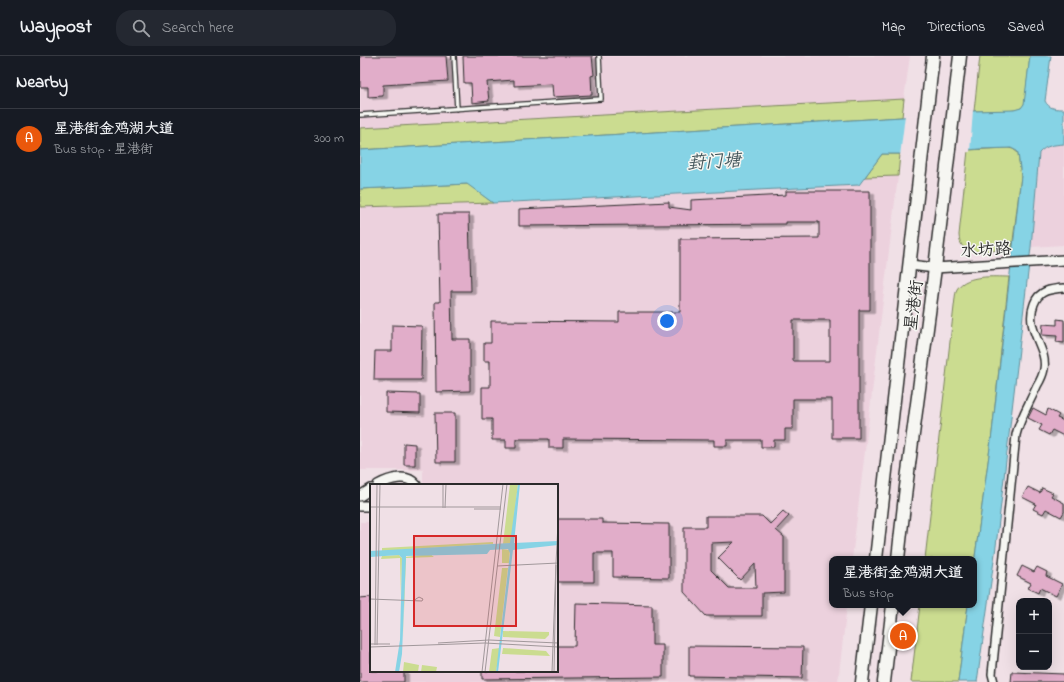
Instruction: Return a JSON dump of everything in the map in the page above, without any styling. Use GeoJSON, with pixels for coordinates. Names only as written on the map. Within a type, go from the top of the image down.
{"type":"FeatureCollection","features":[{"type":"Feature","properties":{"kind":"main road","name":"星港街"},"geometry":{"type":"LineString","coordinates":[[876,556],[922,164],[927,103],[933,56]]}},
{"type":"Feature","properties":{"kind":"main road","name":"星港街"},"geometry":{"type":"LineString","coordinates":[[898,556],[960,56]]}},
{"type":"Feature","properties":{"kind":"main road"},"geometry":{"type":"LineString","coordinates":[[862,682],[871,608]]}},
{"type":"Feature","properties":{"kind":"main road"},"geometry":{"type":"LineString","coordinates":[[884,682],[893,608]]}},
{"type":"Feature","properties":{"kind":"street","name":"水坊路"},"geometry":{"type":"LineString","coordinates":[[910,265],[935,268],[1064,260]]}},
{"type":"Feature","properties":{"kind":"street"},"geometry":{"type":"LineString","coordinates":[[994,682],[992,674],[1016,434],[1045,366],[1044,358],[1033,327],[1032,310],[1036,299],[1043,292],[1051,289],[1064,288]]}},
{"type":"Feature","properties":{"kind":"street"},"geometry":{"type":"LineString","coordinates":[[380,484],[387,480],[403,478],[410,479],[415,484]]}},
{"type":"Feature","properties":{"kind":"street"},"geometry":{"type":"LineString","coordinates":[[360,496],[370,490]]}},
{"type":"Feature","properties":{"kind":"lane"},"geometry":{"type":"LineString","coordinates":[[454,56],[456,109]]}},
{"type":"Feature","properties":{"kind":"lane"},"geometry":{"type":"LineString","coordinates":[[360,115],[602,99],[599,56]]}},
{"type":"Feature","properties":{"kind":"shaded area"},"geometry":{"type":"Polygon","coordinates":[[[360,56],[910,56],[904,99],[360,128],[360,56]]]}},
{"type":"Feature","properties":{"kind":"shaded area"},"geometry":{"type":"Polygon","coordinates":[[[1064,144],[1064,245],[1031,247],[1039,153],[1047,146],[1064,144]]]}},
{"type":"Feature","properties":{"kind":"shaded area"},"geometry":{"type":"Polygon","coordinates":[[[898,176],[852,556],[829,556],[829,608],[847,608],[838,682],[360,682],[360,522],[370,522],[370,672],[558,672],[558,484],[423,484],[423,470],[360,470],[360,207],[493,203],[859,185],[865,177],[898,176]]]}},
{"type":"Feature","properties":{"kind":"green space"},"geometry":{"type":"Polygon","coordinates":[[[980,56],[1030,56],[1024,105],[1019,109],[1010,111],[974,111],[980,56]]]}},
{"type":"Feature","properties":{"kind":"green space"},"geometry":{"type":"Polygon","coordinates":[[[904,99],[902,117],[360,150],[360,128],[904,99]]]}},
{"type":"Feature","properties":{"kind":"green space"},"geometry":{"type":"Polygon","coordinates":[[[1013,149],[1018,153],[1021,176],[1012,249],[979,252],[970,251],[962,246],[959,235],[968,150],[1013,149]]]}},
{"type":"Feature","properties":{"kind":"green space"},"geometry":{"type":"Polygon","coordinates":[[[882,154],[900,154],[898,176],[865,177],[882,154]]]}},
{"type":"Feature","properties":{"kind":"green space"},"geometry":{"type":"Polygon","coordinates":[[[468,184],[493,203],[360,207],[360,189],[468,184]]]}},
{"type":"Feature","properties":{"kind":"green space"},"geometry":{"type":"Polygon","coordinates":[[[981,277],[1009,277],[992,433],[975,556],[925,556],[956,291],[961,284],[967,281],[981,277]]]}},
{"type":"Feature","properties":{"kind":"green space"},"geometry":{"type":"Polygon","coordinates":[[[920,608],[968,608],[958,682],[911,682],[920,608]]]}},
{"type":"Feature","properties":{"kind":"water","name":"葑门塘"},"geometry":{"type":"Polygon","coordinates":[[[1030,56],[1051,56],[1045,101],[1051,107],[1056,109],[1064,109],[1064,144],[1047,147],[1039,153],[1031,247],[996,546],[977,682],[958,682],[968,608],[977,608],[977,556],[975,556],[992,433],[1021,176],[1017,151],[1011,148],[979,149],[925,154],[882,154],[859,185],[493,203],[467,184],[360,189],[360,150],[902,117],[974,111],[1014,110],[1021,108],[1024,104],[1030,56]]]}},
{"type":"Feature","properties":{"kind":"pier"},"geometry":{"type":"Polygon","coordinates":[[[973,110],[970,152],[925,156],[900,156],[905,115],[973,110]]]}},
{"type":"Feature","properties":{"kind":"building"},"geometry":{"type":"Polygon","coordinates":[[[360,56],[446,56],[448,81],[383,85],[383,96],[368,97],[368,87],[360,87],[360,56]]]}},
{"type":"Feature","properties":{"kind":"building"},"geometry":{"type":"Polygon","coordinates":[[[463,56],[592,56],[594,75],[591,76],[592,95],[553,97],[552,84],[514,86],[514,80],[487,82],[489,101],[472,103],[471,83],[464,83],[463,56]]]}},
{"type":"Feature","properties":{"kind":"building"},"geometry":{"type":"Polygon","coordinates":[[[786,191],[870,191],[870,310],[859,310],[859,438],[832,438],[832,399],[793,399],[793,429],[785,429],[785,440],[774,440],[774,447],[761,447],[761,440],[727,440],[727,446],[714,446],[714,440],[563,439],[563,448],[549,448],[549,439],[516,439],[516,448],[506,448],[506,440],[492,440],[492,419],[482,419],[482,387],[490,387],[490,361],[484,361],[484,343],[491,343],[491,321],[619,322],[619,312],[680,312],[680,239],[819,238],[819,222],[786,222],[786,224],[519,226],[519,209],[669,202],[669,207],[691,210],[691,200],[786,195],[786,191]],[[793,320],[793,361],[830,361],[830,320],[793,320]]]}},
{"type":"Feature","properties":{"kind":"building"},"geometry":{"type":"Polygon","coordinates":[[[438,214],[469,214],[471,291],[451,291],[452,339],[470,339],[470,391],[436,392],[435,302],[440,302],[438,214]]]}},
{"type":"Feature","properties":{"kind":"building"},"geometry":{"type":"Polygon","coordinates":[[[1057,319],[1064,320],[1064,343],[1056,342],[1057,336],[1042,335],[1043,324],[1057,325],[1057,319]]]}},
{"type":"Feature","properties":{"kind":"building"},"geometry":{"type":"Polygon","coordinates":[[[392,325],[422,326],[421,380],[374,380],[375,351],[392,351],[392,325]]]}},
{"type":"Feature","properties":{"kind":"building"},"geometry":{"type":"Polygon","coordinates":[[[386,393],[420,394],[420,413],[386,412],[386,393]]]}},
{"type":"Feature","properties":{"kind":"building"},"geometry":{"type":"Polygon","coordinates":[[[1033,408],[1046,415],[1048,409],[1059,415],[1057,418],[1064,421],[1064,436],[1052,430],[1049,435],[1039,430],[1042,425],[1028,418],[1033,408]]]}},
{"type":"Feature","properties":{"kind":"building"},"geometry":{"type":"Polygon","coordinates":[[[435,413],[455,413],[455,462],[436,462],[435,413]]]}},
{"type":"Feature","properties":{"kind":"building"},"geometry":{"type":"Polygon","coordinates":[[[404,443],[415,444],[415,465],[404,465],[404,443]]]}},
{"type":"Feature","properties":{"kind":"building"},"geometry":{"type":"Polygon","coordinates":[[[1028,487],[1040,493],[1042,488],[1053,493],[1051,496],[1064,503],[1064,512],[1061,517],[1046,509],[1043,514],[1033,509],[1036,504],[1022,497],[1028,487]]]}},
{"type":"Feature","properties":{"kind":"building"},"geometry":{"type":"Polygon","coordinates":[[[783,511],[789,516],[776,530],[784,537],[784,592],[762,593],[762,616],[706,616],[684,592],[684,527],[706,527],[706,516],[762,516],[770,524],[783,511]],[[734,542],[711,543],[711,570],[729,588],[756,588],[755,564],[740,580],[718,558],[734,542]]]}},
{"type":"Feature","properties":{"kind":"building"},"geometry":{"type":"Polygon","coordinates":[[[558,519],[602,519],[602,523],[669,524],[669,578],[613,577],[613,553],[594,553],[594,582],[558,582],[558,519]]]}},
{"type":"Feature","properties":{"kind":"building"},"geometry":{"type":"Polygon","coordinates":[[[1022,566],[1034,572],[1037,567],[1047,572],[1046,576],[1062,584],[1056,596],[1040,588],[1038,593],[1028,588],[1031,583],[1017,576],[1022,566]]]}},
{"type":"Feature","properties":{"kind":"building"},"geometry":{"type":"Polygon","coordinates":[[[370,597],[370,672],[404,672],[404,682],[360,682],[360,598],[370,597]]]}},
{"type":"Feature","properties":{"kind":"building"},"geometry":{"type":"Polygon","coordinates":[[[576,603],[652,605],[652,645],[663,645],[663,677],[482,679],[482,672],[558,672],[558,646],[575,646],[576,603]]]}},
{"type":"Feature","properties":{"kind":"building"},"geometry":{"type":"Polygon","coordinates":[[[689,646],[803,647],[802,678],[689,676],[689,646]]]}},
{"type":"Feature","properties":{"kind":"building"},"geometry":{"type":"Polygon","coordinates":[[[1012,672],[1064,674],[1064,682],[1011,682],[1012,672]]]}},
{"type":"Feature","properties":{"kind":"place","name":"星港街金鸡湖大道"},"geometry":{"type":"Point","coordinates":[903,636]}}]}
